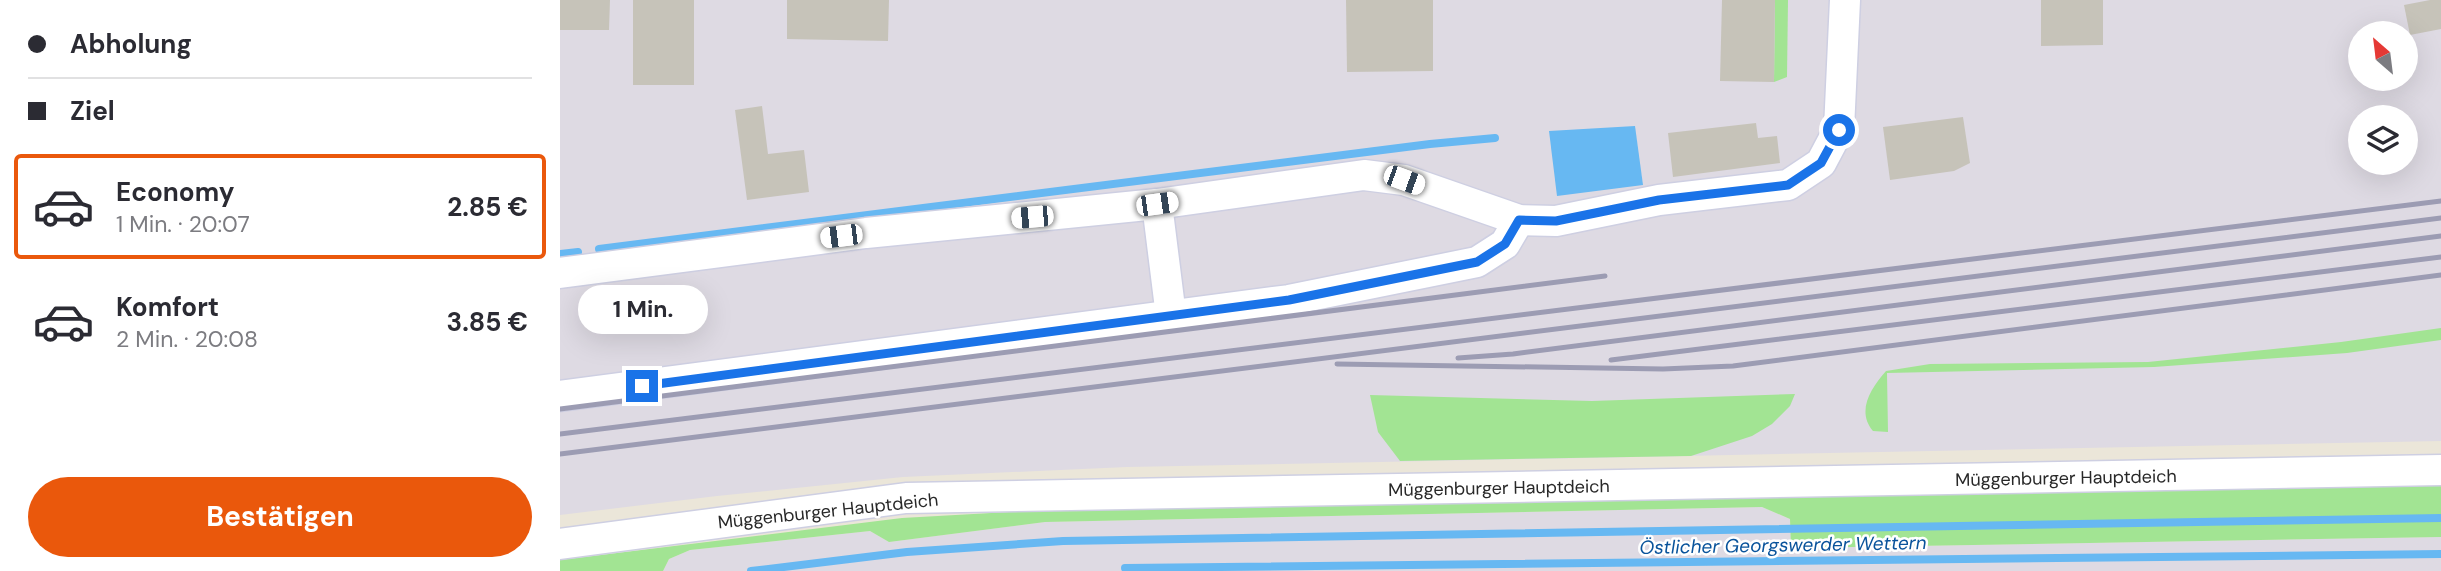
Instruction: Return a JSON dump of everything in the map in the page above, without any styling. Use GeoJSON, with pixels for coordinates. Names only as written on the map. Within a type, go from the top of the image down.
{"type":"FeatureCollection","features":[{"type":"Feature","properties":{"kind":"street"},"geometry":{"type":"LineString","coordinates":[[560,273],[866,233],[1157,204],[1364,175],[1404,180],[1519,220],[1556,221],[1659,200],[1788,185],[1821,163],[1839,130],[1844,0]]}},
{"type":"Feature","properties":{"kind":"street"},"geometry":{"type":"LineString","coordinates":[[1157,204],[1171,316]]}},
{"type":"Feature","properties":{"kind":"street"},"geometry":{"type":"LineString","coordinates":[[560,396],[1289,300],[1477,262],[1505,244],[1519,220]]}},
{"type":"Feature","properties":{"kind":"street","name":"Müggenburger Hauptdeich"},"geometry":{"type":"LineString","coordinates":[[560,544],[906,498],[2441,470]]}},
{"type":"Feature","properties":{"kind":"shaded area"},"geometry":{"type":"Polygon","coordinates":[[[560,0],[2441,0],[2441,441],[1127,467],[903,477],[560,515],[560,0]]]}},
{"type":"Feature","properties":{"kind":"shaded area"},"geometry":{"type":"Polygon","coordinates":[[[1762,507],[1790,519],[1791,548],[2441,537],[2441,571],[663,571],[669,559],[690,550],[870,531],[889,542],[1045,522],[1762,507]]]}},
{"type":"Feature","properties":{"kind":"green space"},"geometry":{"type":"Polygon","coordinates":[[[1775,0],[1788,0],[1787,77],[1774,82],[1775,0]]]}},
{"type":"Feature","properties":{"kind":"green space"},"geometry":{"type":"Polygon","coordinates":[[[2441,328],[2441,340],[2347,353],[2154,367],[1887,373],[1888,432],[1873,431],[1866,416],[1871,392],[1886,371],[1930,364],[2148,362],[2341,342],[2441,328]]]}},
{"type":"Feature","properties":{"kind":"green space"},"geometry":{"type":"Polygon","coordinates":[[[1795,394],[1790,406],[1772,424],[1752,436],[1691,456],[1400,461],[1378,432],[1370,395],[1592,401],[1795,394]]]}},
{"type":"Feature","properties":{"kind":"green space"},"geometry":{"type":"Polygon","coordinates":[[[2441,484],[2441,537],[1791,548],[1790,519],[1762,507],[1045,522],[889,542],[870,531],[690,550],[669,559],[663,571],[560,571],[560,560],[902,518],[1044,510],[2441,484]]]}},
{"type":"Feature","properties":{"kind":"water"},"geometry":{"type":"Polygon","coordinates":[[[1635,126],[1643,185],[1557,196],[1549,131],[1635,126]]]}},
{"type":"Feature","properties":{"kind":"building"},"geometry":{"type":"Polygon","coordinates":[[[560,0],[610,0],[609,30],[560,30],[560,0]]]}},
{"type":"Feature","properties":{"kind":"building"},"geometry":{"type":"Polygon","coordinates":[[[633,0],[694,0],[694,85],[633,85],[633,0]]]}},
{"type":"Feature","properties":{"kind":"building"},"geometry":{"type":"Polygon","coordinates":[[[787,0],[889,0],[888,41],[787,39],[787,0]]]}},
{"type":"Feature","properties":{"kind":"building"},"geometry":{"type":"Polygon","coordinates":[[[1346,0],[1433,0],[1433,71],[1347,72],[1346,0]]]}},
{"type":"Feature","properties":{"kind":"building"},"geometry":{"type":"Polygon","coordinates":[[[1722,0],[1775,0],[1774,82],[1720,81],[1722,0]]]}},
{"type":"Feature","properties":{"kind":"building"},"geometry":{"type":"Polygon","coordinates":[[[2041,0],[2103,0],[2103,45],[2041,46],[2041,0]]]}},
{"type":"Feature","properties":{"kind":"building"},"geometry":{"type":"Polygon","coordinates":[[[2441,0],[2441,29],[2418,33],[2418,21],[2407,21],[2404,5],[2441,0]]]}},
{"type":"Feature","properties":{"kind":"building"},"geometry":{"type":"Polygon","coordinates":[[[762,106],[768,154],[804,150],[809,192],[747,200],[735,110],[762,106]]]}},
{"type":"Feature","properties":{"kind":"building"},"geometry":{"type":"Polygon","coordinates":[[[1963,117],[1970,163],[1954,171],[1890,180],[1883,127],[1963,117]]]}},
{"type":"Feature","properties":{"kind":"building"},"geometry":{"type":"Polygon","coordinates":[[[1756,123],[1758,138],[1777,136],[1780,163],[1673,177],[1668,133],[1756,123]]]}},
{"type":"Feature","properties":{"kind":"waterway"},"geometry":{"type":"LineString","coordinates":[[599,249],[1495,138]]}},
{"type":"Feature","properties":{"kind":"waterway"},"geometry":{"type":"LineString","coordinates":[[560,254],[578,252]]}},
{"type":"Feature","properties":{"kind":"waterway"},"geometry":{"type":"LineString","coordinates":[[751,571],[907,552],[1063,541],[2441,518]]}},
{"type":"Feature","properties":{"kind":"waterway","name":"Östlicher Georgswerder Wettern"},"geometry":{"type":"LineString","coordinates":[[1125,568],[2441,554]]}},
{"type":"Feature","properties":{"kind":"railway"},"geometry":{"type":"LineString","coordinates":[[560,434],[2441,201]]}},
{"type":"Feature","properties":{"kind":"railway"},"geometry":{"type":"LineString","coordinates":[[560,454],[2441,218]]}},
{"type":"Feature","properties":{"kind":"railway"},"geometry":{"type":"LineString","coordinates":[[1458,358],[1513,354],[2441,236]]}},
{"type":"Feature","properties":{"kind":"railway"},"geometry":{"type":"LineString","coordinates":[[1611,360],[2441,257]]}},
{"type":"Feature","properties":{"kind":"railway"},"geometry":{"type":"LineString","coordinates":[[1337,364],[1663,369],[1733,366],[2441,275]]}},
{"type":"Feature","properties":{"kind":"railway"},"geometry":{"type":"LineString","coordinates":[[560,409],[1605,276]]}},
{"type":"Feature","properties":{"kind":"route"},"geometry":{"type":"LineString","coordinates":[[642,386],[1289,300],[1477,262],[1505,244],[1519,220],[1556,221],[1659,200],[1788,185],[1821,163],[1839,130]]}}]}
